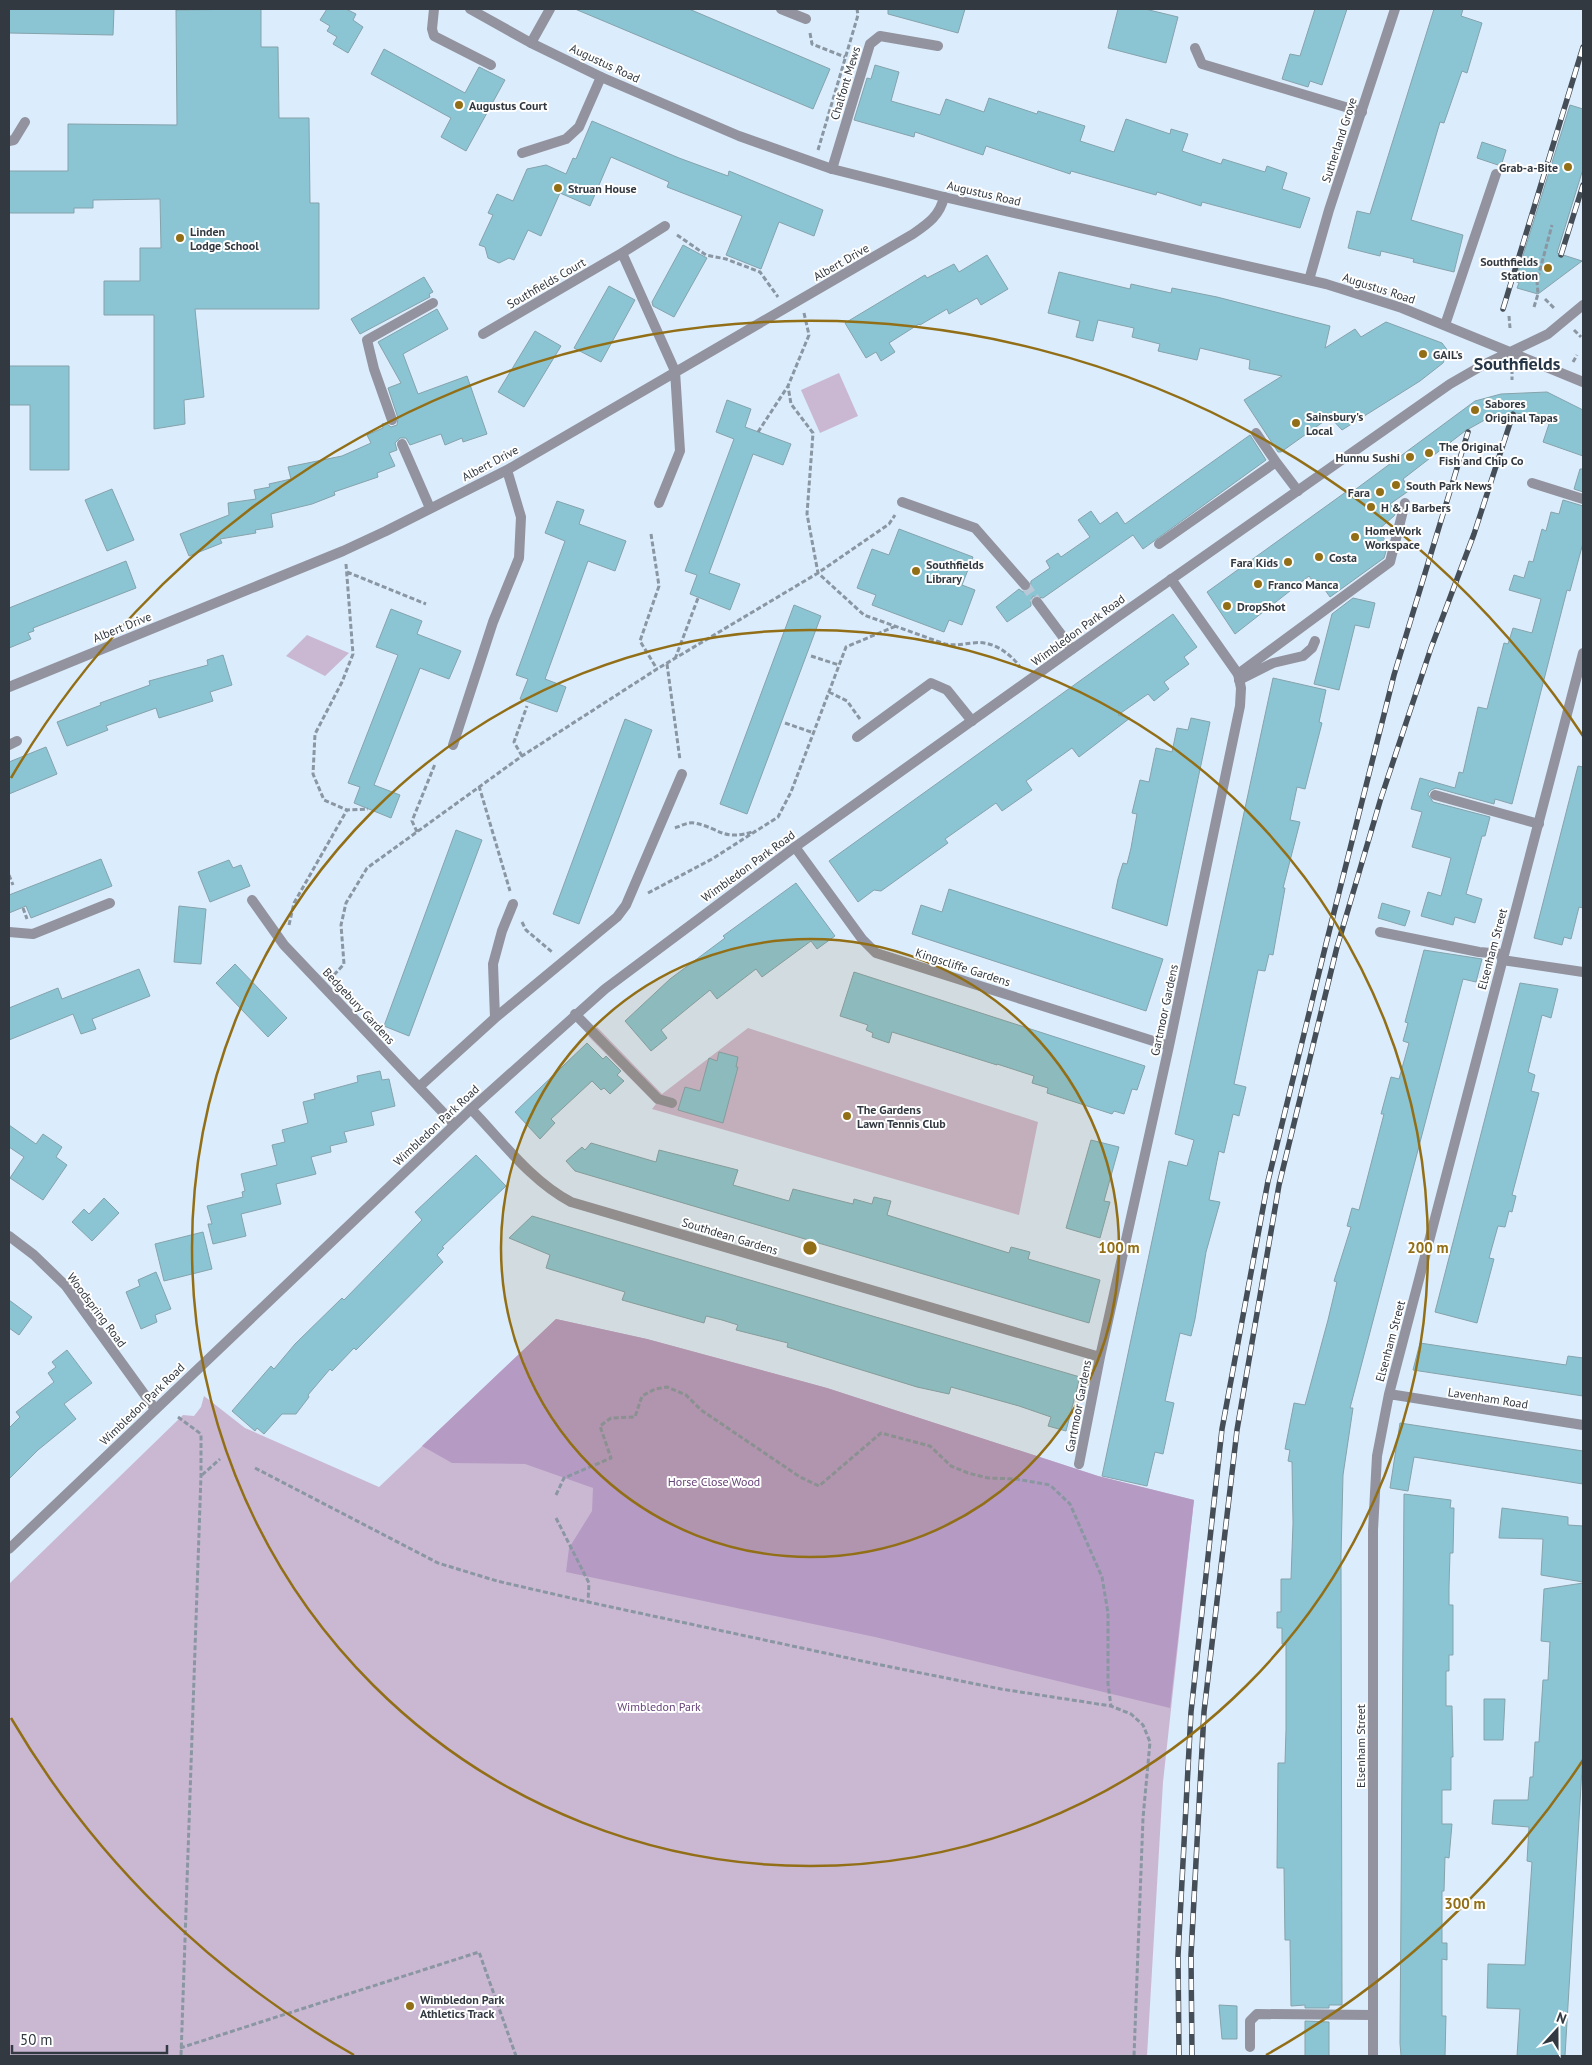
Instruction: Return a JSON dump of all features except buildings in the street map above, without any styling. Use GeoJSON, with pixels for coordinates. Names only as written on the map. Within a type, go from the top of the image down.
{"type":"FeatureCollection","features":[{"type":"Feature","properties":{"kind":"street"},"geometry":{"type":"LineString","coordinates":[[434,9],[432,29],[434,36],[491,65]]}},
{"type":"Feature","properties":{"kind":"street","name":"Augustus Road"},"geometry":{"type":"LineString","coordinates":[[470,9],[531,43],[601,76],[739,136],[814,162],[944,197],[1309,280],[1373,298],[1511,351],[1583,382]]}},
{"type":"Feature","properties":{"kind":"street"},"geometry":{"type":"LineString","coordinates":[[531,43],[550,9]]}},
{"type":"Feature","properties":{"kind":"street"},"geometry":{"type":"LineString","coordinates":[[781,9],[806,19]]}},
{"type":"Feature","properties":{"kind":"street","name":"Sutherland Grove"},"geometry":{"type":"LineString","coordinates":[[1309,280],[1329,210],[1395,9]]}},
{"type":"Feature","properties":{"kind":"street","name":"Chalfont Mews"},"geometry":{"type":"LineString","coordinates":[[832,168],[870,44],[880,36],[938,46]]}},
{"type":"Feature","properties":{"kind":"street"},"geometry":{"type":"LineString","coordinates":[[1196,48],[1202,64],[1362,112]]}},
{"type":"Feature","properties":{"kind":"street"},"geometry":{"type":"LineString","coordinates":[[522,153],[566,139],[578,127],[601,76]]}},
{"type":"Feature","properties":{"kind":"street"},"geometry":{"type":"LineString","coordinates":[[9,142],[14,140],[25,122]]}},
{"type":"Feature","properties":{"kind":"street"},"geometry":{"type":"LineString","coordinates":[[1445,325],[1496,174]]}},
{"type":"Feature","properties":{"kind":"street","name":"Albert Drive"},"geometry":{"type":"LineString","coordinates":[[9,687],[343,551],[507,470],[929,223],[941,210],[944,197]]}},
{"type":"Feature","properties":{"kind":"street","name":"Southfields Court"},"geometry":{"type":"LineString","coordinates":[[483,334],[665,226]]}},
{"type":"Feature","properties":{"kind":"street"},"geometry":{"type":"LineString","coordinates":[[622,253],[675,371],[680,451],[659,504]]}},
{"type":"Feature","properties":{"kind":"street"},"geometry":{"type":"LineString","coordinates":[[392,420],[374,369],[367,340],[433,303]]}},
{"type":"Feature","properties":{"kind":"street","name":"Wimbledon Park Road"},"geometry":{"type":"LineString","coordinates":[[9,1549],[454,1124],[575,1014],[683,929],[795,847],[1171,579],[1450,384],[1511,351],[1548,334],[1583,305]]}},
{"type":"Feature","properties":{"kind":"street"},"geometry":{"type":"LineString","coordinates":[[1256,433],[1298,491]]}},
{"type":"Feature","properties":{"kind":"street"},"geometry":{"type":"LineString","coordinates":[[402,444],[430,508]]}},
{"type":"Feature","properties":{"kind":"street"},"geometry":{"type":"LineString","coordinates":[[1159,544],[1276,462]]}},
{"type":"Feature","properties":{"kind":"street"},"geometry":{"type":"LineString","coordinates":[[453,745],[494,622],[519,558],[521,516],[507,470]]}},
{"type":"Feature","properties":{"kind":"street"},"geometry":{"type":"LineString","coordinates":[[1532,483],[1583,499]]}},
{"type":"Feature","properties":{"kind":"street"},"geometry":{"type":"LineString","coordinates":[[902,502],[975,528],[1025,585]]}},
{"type":"Feature","properties":{"kind":"street"},"geometry":{"type":"LineString","coordinates":[[1238,677],[1390,562],[1405,503]]}},
{"type":"Feature","properties":{"kind":"street"},"geometry":{"type":"LineString","coordinates":[[1171,579],[1238,677]]}},
{"type":"Feature","properties":{"kind":"street"},"geometry":{"type":"LineString","coordinates":[[1037,602],[1072,649]]}},
{"type":"Feature","properties":{"kind":"street"},"geometry":{"type":"LineString","coordinates":[[1238,677],[1273,663],[1303,656],[1312,648],[1315,641]]}},
{"type":"Feature","properties":{"kind":"street","name":"Elsenham Street"},"geometry":{"type":"LineString","coordinates":[[1373,2056],[1373,1497],[1377,1456],[1389,1394],[1583,653]]}},
{"type":"Feature","properties":{"kind":"street","name":"Gartmoor Gardens"},"geometry":{"type":"LineString","coordinates":[[1079,1464],[1100,1357],[1169,1046],[1240,706],[1238,677]]}},
{"type":"Feature","properties":{"kind":"street"},"geometry":{"type":"LineString","coordinates":[[857,737],[931,683],[946,690],[972,721]]}},
{"type":"Feature","properties":{"kind":"street"},"geometry":{"type":"LineString","coordinates":[[419,1087],[495,1018],[617,916],[626,905],[682,774]]}},
{"type":"Feature","properties":{"kind":"street"},"geometry":{"type":"LineString","coordinates":[[1435,795],[1539,824]]}},
{"type":"Feature","properties":{"kind":"street","name":"Kingscliffe Gardens"},"geometry":{"type":"LineString","coordinates":[[795,847],[862,938],[876,953],[1169,1046]]}},
{"type":"Feature","properties":{"kind":"street","name":"Bedgebury Gardens"},"geometry":{"type":"LineString","coordinates":[[252,900],[284,945],[454,1124]]}},
{"type":"Feature","properties":{"kind":"street"},"geometry":{"type":"LineString","coordinates":[[9,932],[33,934],[110,903]]}},
{"type":"Feature","properties":{"kind":"street"},"geometry":{"type":"LineString","coordinates":[[495,1018],[493,964],[502,931],[514,904]]}},
{"type":"Feature","properties":{"kind":"street"},"geometry":{"type":"LineString","coordinates":[[1380,932],[1583,972]]}},
{"type":"Feature","properties":{"kind":"street"},"geometry":{"type":"LineString","coordinates":[[575,1014],[658,1099],[672,1103]]}},
{"type":"Feature","properties":{"kind":"street","name":"Southdean Gardens"},"geometry":{"type":"LineString","coordinates":[[471,1108],[540,1182],[571,1202],[1100,1357]]}},
{"type":"Feature","properties":{"kind":"street","name":"Woodspring Road"},"geometry":{"type":"LineString","coordinates":[[9,1236],[34,1255],[66,1286],[155,1409]]}},
{"type":"Feature","properties":{"kind":"street","name":"Lavenham Road"},"geometry":{"type":"LineString","coordinates":[[1389,1394],[1583,1425]]}},
{"type":"Feature","properties":{"kind":"street"},"geometry":{"type":"LineString","coordinates":[[1250,2047],[1250,2021],[1257,2014],[1373,2014]]}},
{"type":"Feature","properties":{"kind":"path"},"geometry":{"type":"LineString","coordinates":[[814,162],[858,15],[857,9]]}},
{"type":"Feature","properties":{"kind":"path"},"geometry":{"type":"LineString","coordinates":[[806,19],[812,44],[845,57]]}},
{"type":"Feature","properties":{"kind":"path"},"geometry":{"type":"LineString","coordinates":[[1534,307],[1539,273],[1552,225]]}},
{"type":"Feature","properties":{"kind":"path"},"geometry":{"type":"LineString","coordinates":[[665,226],[706,255],[726,259],[760,272],[776,291]]}},
{"type":"Feature","properties":{"kind":"path"},"geometry":{"type":"LineString","coordinates":[[1545,299],[1554,308]]}},
{"type":"Feature","properties":{"kind":"path"},"geometry":{"type":"LineString","coordinates":[[758,432],[788,386],[809,335],[799,300]]}},
{"type":"Feature","properties":{"kind":"path"},"geometry":{"type":"LineString","coordinates":[[1509,316],[1510,328]]}},
{"type":"Feature","properties":{"kind":"path"},"geometry":{"type":"LineString","coordinates":[[1574,329],[1581,337]]}},
{"type":"Feature","properties":{"kind":"path"},"geometry":{"type":"LineString","coordinates":[[1573,362],[1577,355]]}},
{"type":"Feature","properties":{"kind":"path"},"geometry":{"type":"LineString","coordinates":[[1512,369],[1512,380]]}},
{"type":"Feature","properties":{"kind":"path"},"geometry":{"type":"LineString","coordinates":[[788,386],[791,404],[812,433],[807,514],[818,573],[864,615],[945,644],[955,646],[975,642],[1002,649],[1012,656],[1029,680]]}},
{"type":"Feature","properties":{"kind":"path"},"geometry":{"type":"LineString","coordinates":[[324,987],[344,964],[341,925],[346,903],[367,868],[522,756],[657,669],[818,573],[889,524],[902,502]]}},
{"type":"Feature","properties":{"kind":"path"},"geometry":{"type":"LineString","coordinates":[[651,534],[659,586],[640,641],[657,669]]}},
{"type":"Feature","properties":{"kind":"path"},"geometry":{"type":"LineString","coordinates":[[343,551],[347,572],[353,654],[342,682],[315,734],[313,774],[324,800],[347,810],[368,809]]}},
{"type":"Feature","properties":{"kind":"path"},"geometry":{"type":"LineString","coordinates":[[347,572],[426,604]]}},
{"type":"Feature","properties":{"kind":"path"},"geometry":{"type":"LineString","coordinates":[[675,659],[698,598]]}},
{"type":"Feature","properties":{"kind":"path"},"geometry":{"type":"LineString","coordinates":[[626,905],[712,859],[778,817],[791,792],[846,647],[896,626]]}},
{"type":"Feature","properties":{"kind":"path"},"geometry":{"type":"LineString","coordinates":[[811,656],[839,665]]}},
{"type":"Feature","properties":{"kind":"path"},"geometry":{"type":"LineString","coordinates":[[667,664],[682,774]]}},
{"type":"Feature","properties":{"kind":"path"},"geometry":{"type":"LineString","coordinates":[[829,692],[847,701],[867,730]]}},
{"type":"Feature","properties":{"kind":"path"},"geometry":{"type":"LineString","coordinates":[[522,756],[514,742],[527,706]]}},
{"type":"Feature","properties":{"kind":"path"},"geometry":{"type":"LineString","coordinates":[[784,723],[814,733]]}},
{"type":"Feature","properties":{"kind":"path"},"geometry":{"type":"LineString","coordinates":[[417,832],[412,821],[435,764]]}},
{"type":"Feature","properties":{"kind":"path"},"geometry":{"type":"LineString","coordinates":[[479,786],[514,904],[526,930],[547,950],[566,959]]}},
{"type":"Feature","properties":{"kind":"path"},"geometry":{"type":"LineString","coordinates":[[284,945],[294,903],[347,810]]}},
{"type":"Feature","properties":{"kind":"path"},"geometry":{"type":"LineString","coordinates":[[656,835],[692,823],[722,834],[742,835],[760,829]]}},
{"type":"Feature","properties":{"kind":"path"},"geometry":{"type":"LineString","coordinates":[[9,875],[13,885]]}},
{"type":"Feature","properties":{"kind":"path"},"geometry":{"type":"LineString","coordinates":[[556,1495],[564,1478],[611,1458],[600,1426],[611,1418],[635,1417],[642,1396],[654,1389],[667,1387],[686,1395],[701,1410],[800,1477],[819,1486],[881,1433],[930,1446],[951,1466],[968,1473],[988,1478],[1016,1479],[1050,1485],[1070,1504],[1102,1577],[1108,1613],[1108,1684],[1111,1706]]}},
{"type":"Feature","properties":{"kind":"path"},"geometry":{"type":"LineString","coordinates":[[178,1417],[200,1434],[201,1475],[181,2056]]}},
{"type":"Feature","properties":{"kind":"path"},"geometry":{"type":"LineString","coordinates":[[201,1475],[220,1459]]}},
{"type":"Feature","properties":{"kind":"path"},"geometry":{"type":"LineString","coordinates":[[254,1468],[438,1563],[497,1581],[991,1687],[1111,1706],[1131,1714],[1143,1725],[1150,1742],[1143,1818],[1134,2056]]}},
{"type":"Feature","properties":{"kind":"path"},"geometry":{"type":"LineString","coordinates":[[556,1518],[589,1583],[588,1602]]}},
{"type":"Feature","properties":{"kind":"path"},"geometry":{"type":"LineString","coordinates":[[180,2048],[479,1952],[516,2056]]}},
{"type":"Feature","properties":{"kind":"green space"},"geometry":{"type":"Polygon","coordinates":[[[839,373],[858,416],[820,433],[801,390],[839,373]]]}},
{"type":"Feature","properties":{"kind":"green space"},"geometry":{"type":"Polygon","coordinates":[[[307,635],[349,653],[325,676],[286,656],[307,635]]]}},
{"type":"Feature","properties":{"kind":"green space","name":"The Gardens Lawn Tennis Club"},"geometry":{"type":"Polygon","coordinates":[[[597,1027],[662,1094],[748,1028],[1038,1122],[1019,1215],[652,1109],[656,1104],[588,1036],[597,1027]]]}},
{"type":"Feature","properties":{"kind":"green space","name":"Wimbledon Park"},"geometry":{"type":"Polygon","coordinates":[[[556,1319],[647,1339],[827,1388],[1098,1476],[1194,1500],[1163,1782],[1147,2056],[9,2056],[9,1584],[183,1415],[194,1416],[201,1407],[204,1396],[245,1428],[379,1487],[556,1319]]]}},
{"type":"Feature","properties":{"kind":"green space","name":"Horse Close Wood"},"geometry":{"type":"Polygon","coordinates":[[[556,1319],[647,1339],[827,1388],[1098,1476],[1194,1500],[1170,1708],[875,1637],[566,1572],[569,1548],[592,1511],[593,1488],[525,1464],[452,1463],[422,1446],[556,1319]]]}},
{"type":"Feature","properties":{"kind":"tunnel"},"geometry":{"type":"LineString","coordinates":[[1025,585],[1037,602]]}},
{"type":"Feature","properties":{"kind":"railway"},"geometry":{"type":"LineString","coordinates":[[1503,309],[1583,47]]}},
{"type":"Feature","properties":{"kind":"railway"},"geometry":{"type":"LineString","coordinates":[[1561,255],[1583,185]]}},
{"type":"Feature","properties":{"kind":"railway"},"geometry":{"type":"LineString","coordinates":[[1192,2056],[1191,1955],[1204,1712],[1237,1430],[1279,1185],[1337,947],[1381,798],[1431,648],[1474,534],[1513,414]]}},
{"type":"Feature","properties":{"kind":"railway"},"geometry":{"type":"LineString","coordinates":[[1179,2056],[1178,1956],[1191,1712],[1222,1429],[1268,1181],[1326,944],[1394,675],[1468,432]]}},
{"type":"Feature","properties":{"kind":"place","name":"Augustus Court"},"geometry":{"type":"Point","coordinates":[459,105]}},
{"type":"Feature","properties":{"kind":"place","name":"Grab-a-Bite"},"geometry":{"type":"Point","coordinates":[1568,167]}},
{"type":"Feature","properties":{"kind":"place","name":"Struan House"},"geometry":{"type":"Point","coordinates":[558,188]}},
{"type":"Feature","properties":{"kind":"place","name":"Linden Lodge School"},"geometry":{"type":"Point","coordinates":[180,238]}},
{"type":"Feature","properties":{"kind":"place","name":"Southfields Station"},"geometry":{"type":"Point","coordinates":[1548,268]}},
{"type":"Feature","properties":{"kind":"place","name":"GAIL's"},"geometry":{"type":"Point","coordinates":[1423,354]}},
{"type":"Feature","properties":{"kind":"place","name":"Sabores Original Tapas"},"geometry":{"type":"Point","coordinates":[1475,410]}},
{"type":"Feature","properties":{"kind":"place","name":"Sainsbury's Local"},"geometry":{"type":"Point","coordinates":[1296,423]}},
{"type":"Feature","properties":{"kind":"place","name":"The Original Fish and Chip Co"},"geometry":{"type":"Point","coordinates":[1429,453]}},
{"type":"Feature","properties":{"kind":"place","name":"Hunnu Sushi"},"geometry":{"type":"Point","coordinates":[1410,457]}},
{"type":"Feature","properties":{"kind":"place","name":"South Park News"},"geometry":{"type":"Point","coordinates":[1396,485]}},
{"type":"Feature","properties":{"kind":"place","name":"Fara"},"geometry":{"type":"Point","coordinates":[1380,492]}},
{"type":"Feature","properties":{"kind":"place","name":"H & J Barbers"},"geometry":{"type":"Point","coordinates":[1371,507]}},
{"type":"Feature","properties":{"kind":"place","name":"HomeWork Workspace"},"geometry":{"type":"Point","coordinates":[1355,537]}},
{"type":"Feature","properties":{"kind":"place","name":"Costa"},"geometry":{"type":"Point","coordinates":[1319,557]}},
{"type":"Feature","properties":{"kind":"place","name":"Fara Kids"},"geometry":{"type":"Point","coordinates":[1288,562]}},
{"type":"Feature","properties":{"kind":"place","name":"Southfields Library"},"geometry":{"type":"Point","coordinates":[916,571]}},
{"type":"Feature","properties":{"kind":"place","name":"Franco Manca"},"geometry":{"type":"Point","coordinates":[1258,584]}},
{"type":"Feature","properties":{"kind":"place","name":"DropShot"},"geometry":{"type":"Point","coordinates":[1227,606]}},
{"type":"Feature","properties":{"kind":"place","name":"The Gardens Lawn Tennis Club"},"geometry":{"type":"Point","coordinates":[847,1116]}},
{"type":"Feature","properties":{"kind":"place","name":"Wimbledon Park Athletics Track"},"geometry":{"type":"Point","coordinates":[410,2006]}},
{"type":"Feature","properties":{"kind":"district","name":"Southfields"},"geometry":{"type":"Point","coordinates":[1517,363]}}]}
